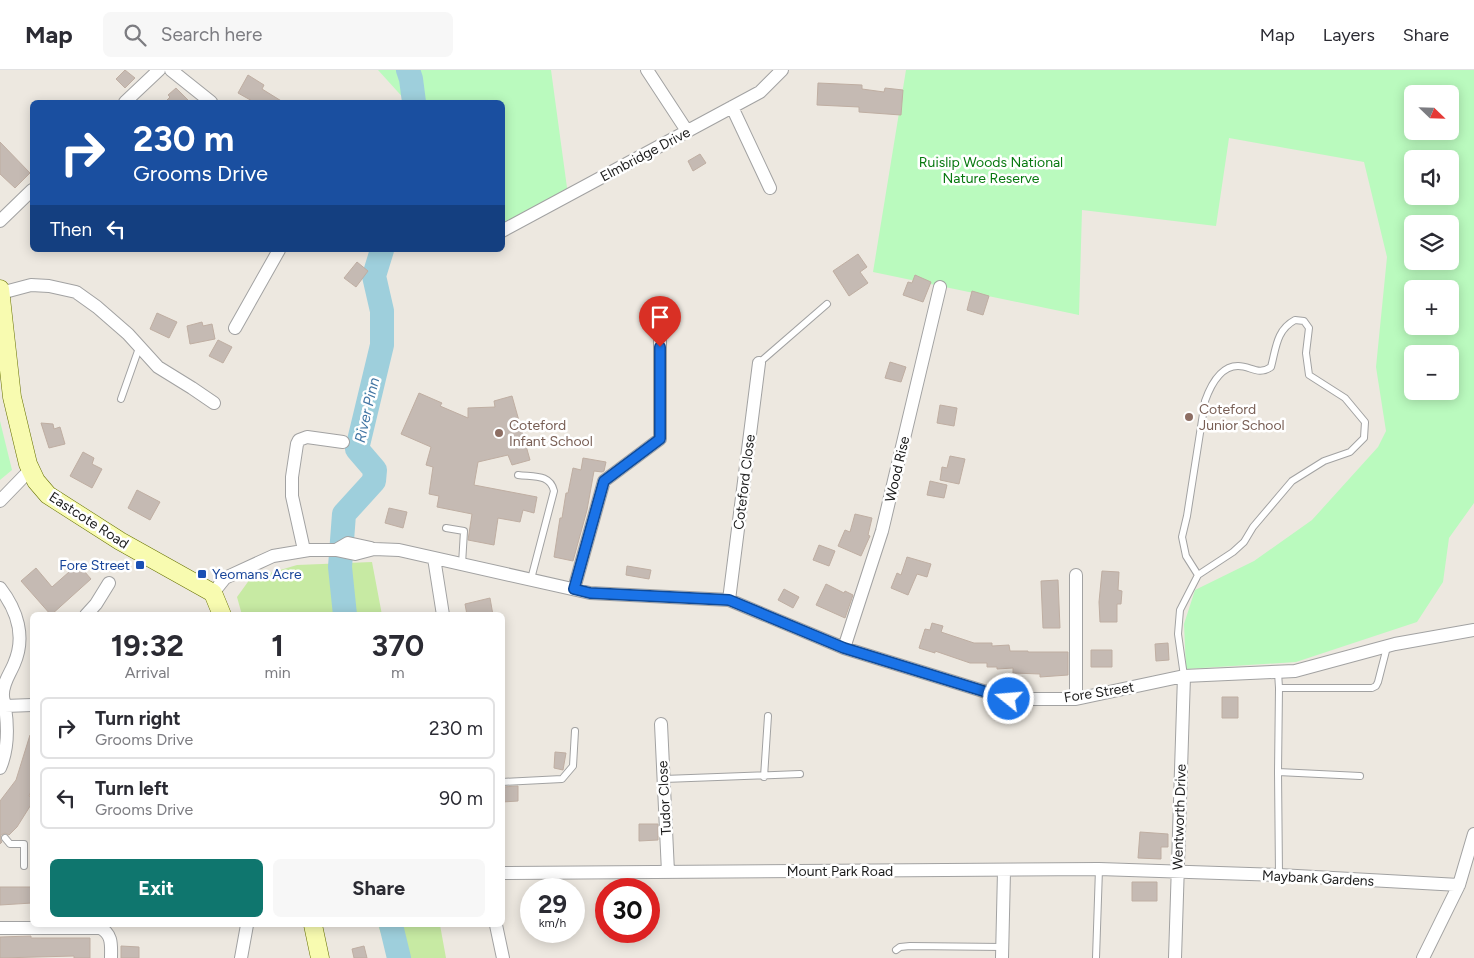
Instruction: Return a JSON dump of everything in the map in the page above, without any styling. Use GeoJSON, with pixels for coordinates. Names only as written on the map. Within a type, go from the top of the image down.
{"type":"FeatureCollection","features":[{"type":"Feature","properties":{"kind":"main road","name":"Eastcote Road"},"geometry":{"type":"LineString","coordinates":[[1,291],[12,397],[30,470],[36,481],[48,495],[125,544],[213,593]]}},
{"type":"Feature","properties":{"kind":"main road"},"geometry":{"type":"LineString","coordinates":[[213,593],[221,612]]}},
{"type":"Feature","properties":{"kind":"main road"},"geometry":{"type":"LineString","coordinates":[[313,927],[320,958]]}},
{"type":"Feature","properties":{"kind":"street"},"geometry":{"type":"LineString","coordinates":[[127,100],[159,70]]}},
{"type":"Feature","properties":{"kind":"street"},"geometry":{"type":"LineString","coordinates":[[171,70],[209,100]]}},
{"type":"Feature","properties":{"kind":"street"},"geometry":{"type":"LineString","coordinates":[[647,70],[687,130]]}},
{"type":"Feature","properties":{"kind":"street","name":"Elmbridge Drive"},"geometry":{"type":"LineString","coordinates":[[505,229],[760,92],[782,70]]}},
{"type":"Feature","properties":{"kind":"street"},"geometry":{"type":"LineString","coordinates":[[732,107],[770,188]]}},
{"type":"Feature","properties":{"kind":"street"},"geometry":{"type":"LineString","coordinates":[[0,220],[30,192]]}},
{"type":"Feature","properties":{"kind":"street"},"geometry":{"type":"LineString","coordinates":[[235,328],[278,252]]}},
{"type":"Feature","properties":{"kind":"street"},"geometry":{"type":"LineString","coordinates":[[1,291],[31,285],[49,286],[76,292],[97,307],[128,334],[158,367],[214,404]]}},
{"type":"Feature","properties":{"kind":"street","name":"Wood Rise"},"geometry":{"type":"LineString","coordinates":[[844,648],[882,531],[940,287]]}},
{"type":"Feature","properties":{"kind":"street"},"geometry":{"type":"LineString","coordinates":[[574,589],[604,481],[660,439],[660,310]]}},
{"type":"Feature","properties":{"kind":"street","name":"Coteford Close"},"geometry":{"type":"LineString","coordinates":[[729,600],[759,364]]}},
{"type":"Feature","properties":{"kind":"street"},"geometry":{"type":"LineString","coordinates":[[304,550],[292,496],[292,477],[297,444],[299,440],[307,436],[343,442]]}},
{"type":"Feature","properties":{"kind":"street"},"geometry":{"type":"LineString","coordinates":[[0,501],[30,470]]}},
{"type":"Feature","properties":{"kind":"street","name":"Fore Street"},"geometry":{"type":"LineString","coordinates":[[213,593],[225,578],[273,556],[304,550],[342,549],[355,554],[374,549],[399,550],[590,593],[729,600],[844,648],[1009,699],[1076,699],[1184,676],[1295,671],[1387,646],[1474,630]]}},
{"type":"Feature","properties":{"kind":"street"},"geometry":{"type":"LineString","coordinates":[[434,558],[443,612]]}},
{"type":"Feature","properties":{"kind":"street"},"geometry":{"type":"LineString","coordinates":[[1076,576],[1076,699]]}},
{"type":"Feature","properties":{"kind":"street"},"geometry":{"type":"LineString","coordinates":[[89,612],[109,583]]}},
{"type":"Feature","properties":{"kind":"street"},"geometry":{"type":"LineString","coordinates":[[0,588],[10,602],[26,633],[5,684],[3,699],[6,741],[4,759],[0,768]]}},
{"type":"Feature","properties":{"kind":"street","name":"Wentworth Drive"},"geometry":{"type":"LineString","coordinates":[[1175,958],[1184,676]]}},
{"type":"Feature","properties":{"kind":"street"},"geometry":{"type":"LineString","coordinates":[[3,699],[30,705]]}},
{"type":"Feature","properties":{"kind":"street","name":"Tudor Close"},"geometry":{"type":"LineString","coordinates":[[661,724],[668,872]]}},
{"type":"Feature","properties":{"kind":"street"},"geometry":{"type":"LineString","coordinates":[[1423,958],[1459,886],[1474,834]]}},
{"type":"Feature","properties":{"kind":"street","name":"Mount Park Road"},"geometry":{"type":"LineString","coordinates":[[505,873],[1099,869],[1177,871]]}},
{"type":"Feature","properties":{"kind":"street"},"geometry":{"type":"LineString","coordinates":[[1003,952],[1004,871]]}},
{"type":"Feature","properties":{"kind":"street","name":"Maybank Gardens"},"geometry":{"type":"LineString","coordinates":[[1177,871],[1459,886]]}},
{"type":"Feature","properties":{"kind":"street"},"geometry":{"type":"LineString","coordinates":[[241,958],[246,927]]}},
{"type":"Feature","properties":{"kind":"street"},"geometry":{"type":"LineString","coordinates":[[496,927],[503,958]]}},
{"type":"Feature","properties":{"kind":"street"},"geometry":{"type":"LineString","coordinates":[[0,928],[100,928],[106,931],[111,940],[111,958]]}},
{"type":"Feature","properties":{"kind":"lane"},"geometry":{"type":"LineString","coordinates":[[759,364],[827,304]]}},
{"type":"Feature","properties":{"kind":"lane"},"geometry":{"type":"LineString","coordinates":[[1184,676],[1178,634],[1180,610],[1198,575],[1233,552],[1244,542],[1253,527],[1292,481],[1324,461],[1350,452],[1364,438],[1365,422],[1345,398],[1309,375],[1306,353],[1309,328],[1304,321],[1295,320],[1283,329],[1277,340],[1272,367],[1265,371],[1238,366],[1229,368],[1221,373],[1209,390],[1205,401],[1182,537],[1186,556],[1198,575]]}},
{"type":"Feature","properties":{"kind":"lane"},"geometry":{"type":"LineString","coordinates":[[121,399],[139,348]]}},
{"type":"Feature","properties":{"kind":"lane"},"geometry":{"type":"LineString","coordinates":[[518,475],[547,478],[552,484],[554,491],[531,580]]}},
{"type":"Feature","properties":{"kind":"lane"},"geometry":{"type":"LineString","coordinates":[[446,528],[464,531],[462,564]]}},
{"type":"Feature","properties":{"kind":"lane"},"geometry":{"type":"LineString","coordinates":[[1279,688],[1372,688],[1378,682],[1387,646]]}},
{"type":"Feature","properties":{"kind":"lane"},"geometry":{"type":"LineString","coordinates":[[1278,672],[1279,875]]}},
{"type":"Feature","properties":{"kind":"lane"},"geometry":{"type":"LineString","coordinates":[[764,777],[768,716]]}},
{"type":"Feature","properties":{"kind":"lane"},"geometry":{"type":"LineString","coordinates":[[505,782],[562,779],[573,766],[575,731]]}},
{"type":"Feature","properties":{"kind":"lane"},"geometry":{"type":"LineString","coordinates":[[1278,772],[1360,776]]}},
{"type":"Feature","properties":{"kind":"lane"},"geometry":{"type":"LineString","coordinates":[[664,779],[764,777],[800,774]]}},
{"type":"Feature","properties":{"kind":"lane"},"geometry":{"type":"LineString","coordinates":[[5,838],[10,844],[24,844],[24,866]]}},
{"type":"Feature","properties":{"kind":"lane"},"geometry":{"type":"LineString","coordinates":[[1096,958],[1099,869]]}},
{"type":"Feature","properties":{"kind":"lane"},"geometry":{"type":"LineString","coordinates":[[896,950],[900,947],[910,946],[1003,952]]}},
{"type":"Feature","properties":{"kind":"green space"},"geometry":{"type":"Polygon","coordinates":[[[378,70],[551,70],[568,195],[505,230],[505,100],[405,100],[378,70]]]}},
{"type":"Feature","properties":{"kind":"green space","name":"Ruislip Woods National Nature Reserve"},"geometry":{"type":"Polygon","coordinates":[[[906,70],[1474,70],[1474,503],[1449,538],[1443,582],[1417,622],[1296,662],[1186,669],[1184,624],[1195,590],[1254,561],[1312,520],[1378,447],[1386,431],[1376,367],[1387,257],[1364,162],[1229,138],[1216,226],[1082,210],[1079,315],[873,272],[906,70]]]}},
{"type":"Feature","properties":{"kind":"green space"},"geometry":{"type":"Polygon","coordinates":[[[0,421],[12,470],[0,480],[0,421]]]}},
{"type":"Feature","properties":{"kind":"green space"},"geometry":{"type":"Polygon","coordinates":[[[372,562],[381,612],[241,612],[237,597],[250,579],[297,565],[372,562]]]}},
{"type":"Feature","properties":{"kind":"green space"},"geometry":{"type":"Polygon","coordinates":[[[379,927],[440,927],[446,958],[390,958],[379,927]]]}},
{"type":"Feature","properties":{"kind":"building"},"geometry":{"type":"Polygon","coordinates":[[[125,70],[135,78],[125,88],[116,79],[125,70]]]}},
{"type":"Feature","properties":{"kind":"building"},"geometry":{"type":"Polygon","coordinates":[[[248,75],[264,85],[262,89],[280,100],[250,100],[238,93],[248,75]]]}},
{"type":"Feature","properties":{"kind":"building"},"geometry":{"type":"Polygon","coordinates":[[[818,83],[862,85],[862,89],[884,92],[885,88],[903,90],[901,115],[859,112],[859,107],[817,105],[818,83]]]}},
{"type":"Feature","properties":{"kind":"building"},"geometry":{"type":"Polygon","coordinates":[[[176,88],[188,100],[167,100],[170,97],[168,95],[176,88]]]}},
{"type":"Feature","properties":{"kind":"building"},"geometry":{"type":"Polygon","coordinates":[[[0,142],[30,173],[15,188],[0,174],[0,142]]]}},
{"type":"Feature","properties":{"kind":"building"},"geometry":{"type":"Polygon","coordinates":[[[700,154],[706,163],[693,171],[688,161],[700,154]]]}},
{"type":"Feature","properties":{"kind":"building"},"geometry":{"type":"Polygon","coordinates":[[[858,254],[867,267],[860,272],[868,283],[849,296],[833,271],[858,254]]]}},
{"type":"Feature","properties":{"kind":"building"},"geometry":{"type":"Polygon","coordinates":[[[357,262],[368,271],[356,287],[344,278],[357,262]]]}},
{"type":"Feature","properties":{"kind":"building"},"geometry":{"type":"Polygon","coordinates":[[[915,275],[931,282],[923,302],[903,295],[908,282],[912,283],[915,275]]]}},
{"type":"Feature","properties":{"kind":"building"},"geometry":{"type":"Polygon","coordinates":[[[972,291],[989,296],[983,315],[967,310],[972,291]]]}},
{"type":"Feature","properties":{"kind":"building"},"geometry":{"type":"Polygon","coordinates":[[[157,313],[177,322],[169,338],[150,329],[157,313]]]}},
{"type":"Feature","properties":{"kind":"building"},"geometry":{"type":"Polygon","coordinates":[[[202,322],[203,326],[212,324],[215,339],[190,344],[187,326],[202,322]]]}},
{"type":"Feature","properties":{"kind":"building"},"geometry":{"type":"Polygon","coordinates":[[[218,340],[232,347],[223,363],[209,356],[218,340]]]}},
{"type":"Feature","properties":{"kind":"building"},"geometry":{"type":"Polygon","coordinates":[[[890,362],[906,367],[901,382],[885,378],[890,362]]]}},
{"type":"Feature","properties":{"kind":"building"},"geometry":{"type":"Polygon","coordinates":[[[419,393],[442,403],[440,406],[468,418],[468,408],[495,407],[494,401],[512,396],[530,460],[512,465],[508,455],[478,462],[474,485],[537,497],[534,513],[523,510],[520,522],[498,518],[494,545],[468,540],[472,514],[437,507],[439,496],[429,494],[433,467],[426,465],[431,447],[401,434],[419,393]]]}},
{"type":"Feature","properties":{"kind":"building"},"geometry":{"type":"Polygon","coordinates":[[[940,405],[957,408],[954,426],[937,423],[940,405]]]}},
{"type":"Feature","properties":{"kind":"building"},"geometry":{"type":"Polygon","coordinates":[[[41,423],[53,424],[54,429],[60,427],[65,444],[49,448],[41,423]]]}},
{"type":"Feature","properties":{"kind":"building"},"geometry":{"type":"Polygon","coordinates":[[[83,452],[94,458],[92,464],[102,469],[92,488],[70,476],[83,452]]]}},
{"type":"Feature","properties":{"kind":"building"},"geometry":{"type":"Polygon","coordinates":[[[950,456],[965,459],[959,484],[940,480],[942,467],[947,468],[950,456]]]}},
{"type":"Feature","properties":{"kind":"building"},"geometry":{"type":"Polygon","coordinates":[[[583,458],[606,462],[604,471],[594,471],[587,510],[573,561],[554,557],[560,518],[562,518],[573,468],[581,470],[583,458]]]}},
{"type":"Feature","properties":{"kind":"building"},"geometry":{"type":"Polygon","coordinates":[[[930,481],[947,485],[944,498],[927,495],[930,481]]]}},
{"type":"Feature","properties":{"kind":"building"},"geometry":{"type":"Polygon","coordinates":[[[137,490],[160,502],[150,520],[128,508],[137,490]]]}},
{"type":"Feature","properties":{"kind":"building"},"geometry":{"type":"Polygon","coordinates":[[[389,508],[407,512],[403,528],[385,523],[389,508]]]}},
{"type":"Feature","properties":{"kind":"building"},"geometry":{"type":"Polygon","coordinates":[[[855,514],[872,518],[868,535],[870,536],[861,556],[838,546],[845,530],[850,532],[855,514]]]}},
{"type":"Feature","properties":{"kind":"building"},"geometry":{"type":"Polygon","coordinates":[[[819,545],[835,551],[829,566],[813,560],[819,545]]]}},
{"type":"Feature","properties":{"kind":"building"},"geometry":{"type":"Polygon","coordinates":[[[907,557],[931,564],[927,577],[917,574],[908,595],[891,588],[897,573],[901,575],[907,557]]]}},
{"type":"Feature","properties":{"kind":"building"},"geometry":{"type":"Polygon","coordinates":[[[78,564],[91,579],[54,612],[48,612],[21,581],[36,568],[52,587],[78,564]]]}},
{"type":"Feature","properties":{"kind":"building"},"geometry":{"type":"Polygon","coordinates":[[[627,566],[651,570],[649,579],[626,575],[627,566]]]}},
{"type":"Feature","properties":{"kind":"building"},"geometry":{"type":"Polygon","coordinates":[[[1102,571],[1119,572],[1118,590],[1122,591],[1121,604],[1117,604],[1117,622],[1100,622],[1099,602],[1102,571]]]}},
{"type":"Feature","properties":{"kind":"building"},"geometry":{"type":"Polygon","coordinates":[[[1058,580],[1060,628],[1043,628],[1041,581],[1058,580]]]}},
{"type":"Feature","properties":{"kind":"building"},"geometry":{"type":"Polygon","coordinates":[[[826,584],[844,593],[845,591],[853,595],[845,618],[816,605],[826,584]]]}},
{"type":"Feature","properties":{"kind":"building"},"geometry":{"type":"Polygon","coordinates":[[[784,589],[799,597],[793,608],[778,600],[784,589]]]}},
{"type":"Feature","properties":{"kind":"building"},"geometry":{"type":"Polygon","coordinates":[[[490,598],[492,612],[466,612],[465,604],[490,598]]]}},
{"type":"Feature","properties":{"kind":"building"},"geometry":{"type":"Polygon","coordinates":[[[932,623],[943,626],[941,632],[974,643],[992,643],[992,646],[1009,645],[1010,651],[1068,652],[1068,675],[1040,677],[1040,674],[1013,673],[1013,668],[997,669],[997,667],[987,667],[987,663],[970,663],[935,651],[935,653],[919,648],[925,629],[930,630],[932,623]]]}},
{"type":"Feature","properties":{"kind":"building"},"geometry":{"type":"Polygon","coordinates":[[[1168,643],[1169,660],[1156,661],[1155,644],[1168,643]]]}},
{"type":"Feature","properties":{"kind":"building"},"geometry":{"type":"Polygon","coordinates":[[[1091,650],[1112,650],[1112,667],[1091,667],[1091,650]]]}},
{"type":"Feature","properties":{"kind":"building"},"geometry":{"type":"Polygon","coordinates":[[[1222,697],[1238,697],[1238,718],[1222,718],[1222,697]]]}},
{"type":"Feature","properties":{"kind":"building"},"geometry":{"type":"Polygon","coordinates":[[[30,735],[30,806],[17,827],[9,835],[5,833],[0,838],[0,801],[16,780],[30,735]]]}},
{"type":"Feature","properties":{"kind":"building"},"geometry":{"type":"Polygon","coordinates":[[[555,752],[566,753],[563,770],[554,768],[555,752]]]}},
{"type":"Feature","properties":{"kind":"building"},"geometry":{"type":"Polygon","coordinates":[[[518,786],[518,801],[505,802],[505,787],[518,786]]]}},
{"type":"Feature","properties":{"kind":"building"},"geometry":{"type":"Polygon","coordinates":[[[639,824],[658,824],[658,840],[639,841],[639,824]]]}},
{"type":"Feature","properties":{"kind":"building"},"geometry":{"type":"Polygon","coordinates":[[[1140,832],[1168,834],[1168,847],[1161,847],[1161,859],[1138,858],[1140,832]]]}},
{"type":"Feature","properties":{"kind":"building"},"geometry":{"type":"Polygon","coordinates":[[[1132,882],[1157,882],[1157,901],[1132,901],[1132,882]]]}},
{"type":"Feature","properties":{"kind":"building"},"geometry":{"type":"Polygon","coordinates":[[[0,887],[30,887],[30,903],[0,905],[0,887]]]}},
{"type":"Feature","properties":{"kind":"building"},"geometry":{"type":"Polygon","coordinates":[[[31,936],[31,938],[90,938],[90,958],[74,958],[74,956],[0,958],[0,937],[31,936]]]}},
{"type":"Feature","properties":{"kind":"building"},"geometry":{"type":"Polygon","coordinates":[[[121,946],[139,947],[139,958],[121,958],[121,946]]]}},
{"type":"Feature","properties":{"kind":"building"},"geometry":{"type":"Polygon","coordinates":[[[364,946],[367,958],[354,958],[352,949],[364,946]]]}},
{"type":"Feature","properties":{"kind":"waterway","name":"River Pinn"},"geometry":{"type":"LineString","coordinates":[[408,70],[414,100]]}},
{"type":"Feature","properties":{"kind":"waterway","name":"River Pinn"},"geometry":{"type":"LineString","coordinates":[[345,612],[340,567],[344,514],[374,481],[375,470],[357,449],[382,345],[382,311],[374,276],[381,252]]}},
{"type":"Feature","properties":{"kind":"waterway","name":"River Pinn"},"geometry":{"type":"LineString","coordinates":[[391,927],[399,958]]}},
{"type":"Feature","properties":{"kind":"place","name":"Coteford Junior School"},"geometry":{"type":"Point","coordinates":[1189,417]}},
{"type":"Feature","properties":{"kind":"place","name":"Coteford Infant School"},"geometry":{"type":"Point","coordinates":[499,433]}},
{"type":"Feature","properties":{"kind":"place","name":"Fore Street"},"geometry":{"type":"Point","coordinates":[140,565]}},
{"type":"Feature","properties":{"kind":"place","name":"Yeomans Acre"},"geometry":{"type":"Point","coordinates":[202,574]}},
{"type":"Feature","properties":{"kind":"route"},"geometry":{"type":"LineString","coordinates":[[660,347],[660,439],[604,481],[574,589],[590,593],[729,600],[844,648],[1009,699]]}}]}
